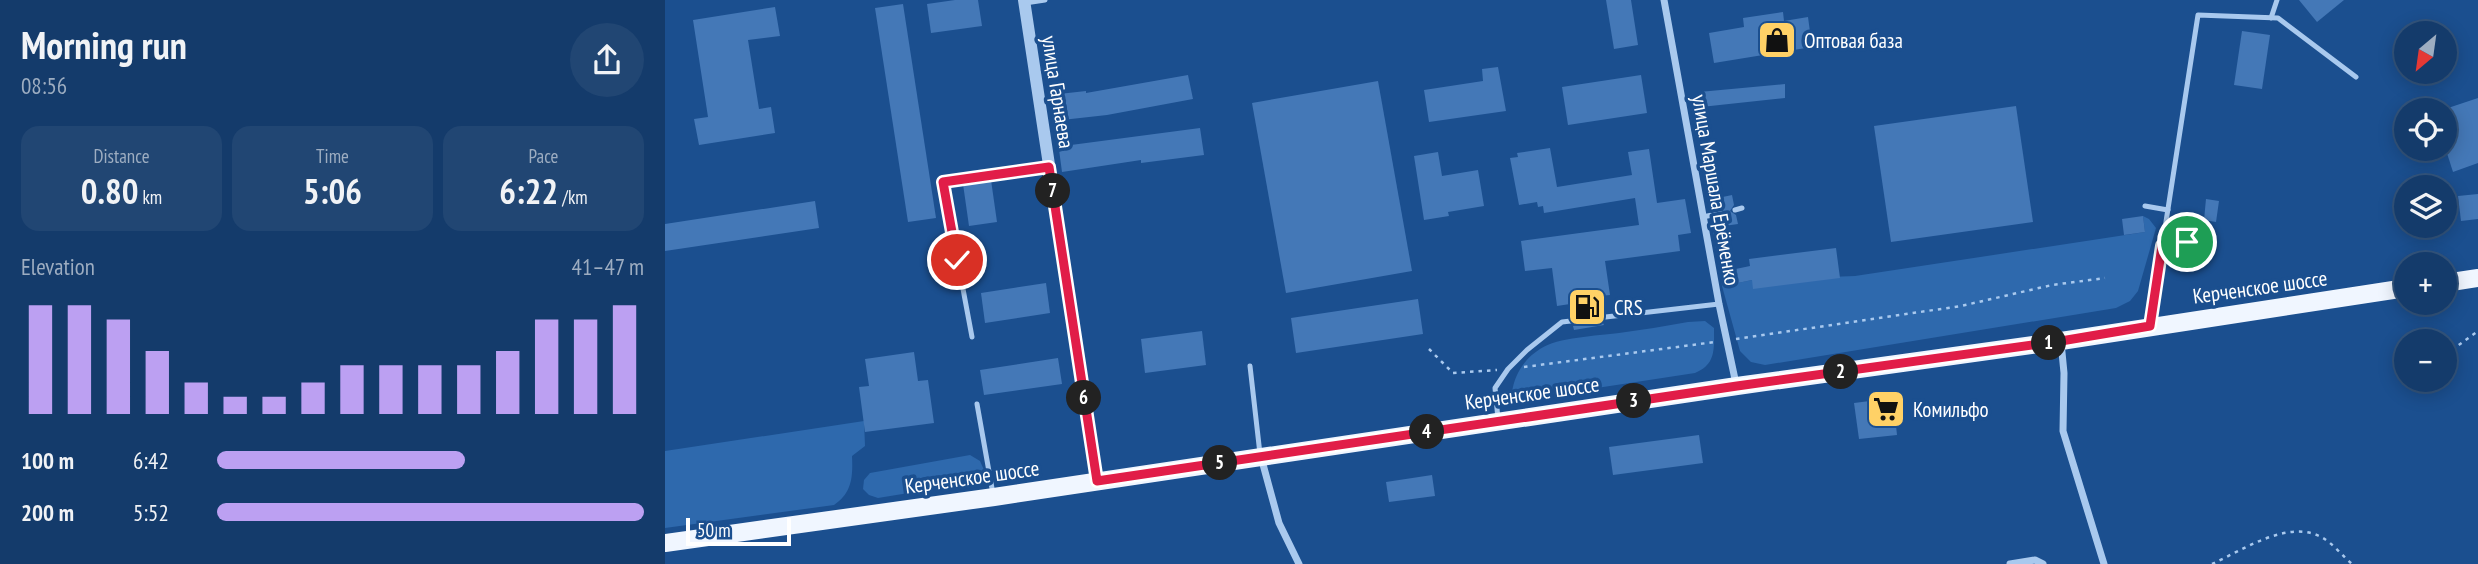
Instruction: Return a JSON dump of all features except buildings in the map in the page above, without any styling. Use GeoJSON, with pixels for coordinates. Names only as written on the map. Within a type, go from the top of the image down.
{"type":"FeatureCollection","features":[{"type":"Feature","properties":{"kind":"main road"},"geometry":{"type":"LineString","coordinates":[[2457,281],[2478,278]]}},
{"type":"Feature","properties":{"kind":"main road","name":"Керченское шоссе"},"geometry":{"type":"LineString","coordinates":[[665,543],[2061,341],[2394,290]]}},
{"type":"Feature","properties":{"kind":"street","name":"улица Маршала Ерёменко"},"geometry":{"type":"LineString","coordinates":[[1664,0],[1719,304],[1737,386]]}},
{"type":"Feature","properties":{"kind":"street","name":"улица Гарнаева"},"geometry":{"type":"LineString","coordinates":[[1024,2],[1097,481]]}},
{"type":"Feature","properties":{"kind":"street"},"geometry":{"type":"LineString","coordinates":[[2061,341],[2064,373],[2063,431],[2104,564]]}},
{"type":"Feature","properties":{"kind":"street"},"geometry":{"type":"LineString","coordinates":[[1261,457],[1279,523],[1299,564]]}},
{"type":"Feature","properties":{"kind":"street"},"geometry":{"type":"LineString","coordinates":[[2010,564],[2035,560],[2043,564]]}},
{"type":"Feature","properties":{"kind":"lane"},"geometry":{"type":"LineString","coordinates":[[1024,2],[1045,0]]}},
{"type":"Feature","properties":{"kind":"lane"},"geometry":{"type":"LineString","coordinates":[[2271,18],[2277,0]]}},
{"type":"Feature","properties":{"kind":"lane"},"geometry":{"type":"LineString","coordinates":[[2150,326],[2198,15],[2278,18],[2356,77]]}},
{"type":"Feature","properties":{"kind":"lane"},"geometry":{"type":"LineString","coordinates":[[972,337],[943,182],[1049,167]]}},
{"type":"Feature","properties":{"kind":"lane"},"geometry":{"type":"LineString","coordinates":[[2145,206],[2168,210]]}},
{"type":"Feature","properties":{"kind":"lane"},"geometry":{"type":"LineString","coordinates":[[1735,210],[1742,208]]}},
{"type":"Feature","properties":{"kind":"lane"},"geometry":{"type":"LineString","coordinates":[[1703,216],[1721,213]]}},
{"type":"Feature","properties":{"kind":"lane"},"geometry":{"type":"LineString","coordinates":[[2162,246],[2187,242]]}},
{"type":"Feature","properties":{"kind":"lane"},"geometry":{"type":"LineString","coordinates":[[1498,421],[1495,388],[1508,369],[1527,350],[1562,323],[1719,304]]}},
{"type":"Feature","properties":{"kind":"lane"},"geometry":{"type":"LineString","coordinates":[[1249,366],[1261,457]]}},
{"type":"Feature","properties":{"kind":"lane"},"geometry":{"type":"LineString","coordinates":[[977,404],[994,497]]}},
{"type":"Feature","properties":{"kind":"path"},"geometry":{"type":"LineString","coordinates":[[1429,349],[1453,373],[1508,369],[1961,306],[2052,285],[2105,278]]}},
{"type":"Feature","properties":{"kind":"path"},"geometry":{"type":"LineString","coordinates":[[2457,346],[2478,331]]}},
{"type":"Feature","properties":{"kind":"path"},"geometry":{"type":"LineString","coordinates":[[2212,564],[2276,535],[2302,531],[2322,537],[2352,564]]}},
{"type":"Feature","properties":{"kind":"shaded area"},"geometry":{"type":"Polygon","coordinates":[[[2143,216],[2156,228],[2138,291],[2130,301],[2116,308],[1765,365],[1751,362],[1740,351],[1722,286],[1713,231],[1724,226],[1733,284],[1752,280],[1855,276],[2145,232],[2143,216]]]}},
{"type":"Feature","properties":{"kind":"shaded area"},"geometry":{"type":"Polygon","coordinates":[[[1705,321],[1714,328],[1714,350],[1707,365],[1695,373],[1564,393],[1518,398],[1512,393],[1521,368],[1534,353],[1548,345],[1578,338],[1705,321]]]}},
{"type":"Feature","properties":{"kind":"shaded area"},"geometry":{"type":"Polygon","coordinates":[[[864,421],[865,446],[852,456],[848,490],[834,505],[665,528],[665,451],[864,421]]]}},
{"type":"Feature","properties":{"kind":"shaded area"},"geometry":{"type":"Polygon","coordinates":[[[970,455],[980,461],[984,470],[976,482],[878,498],[863,489],[864,480],[870,473],[970,455]]]}},
{"type":"Feature","properties":{"kind":"place","name":"Оптовая база"},"geometry":{"type":"Point","coordinates":[1777,40]}},
{"type":"Feature","properties":{"kind":"place","name":"CRS"},"geometry":{"type":"Point","coordinates":[1587,307]}},
{"type":"Feature","properties":{"kind":"place","name":"Комильфо"},"geometry":{"type":"Point","coordinates":[1886,409]}},
{"type":"Feature","properties":{"kind":"route"},"geometry":{"type":"LineString","coordinates":[[957,260],[943,182],[1049,167],[1097,481],[2150,326],[2162,246],[2187,242]]}}]}
